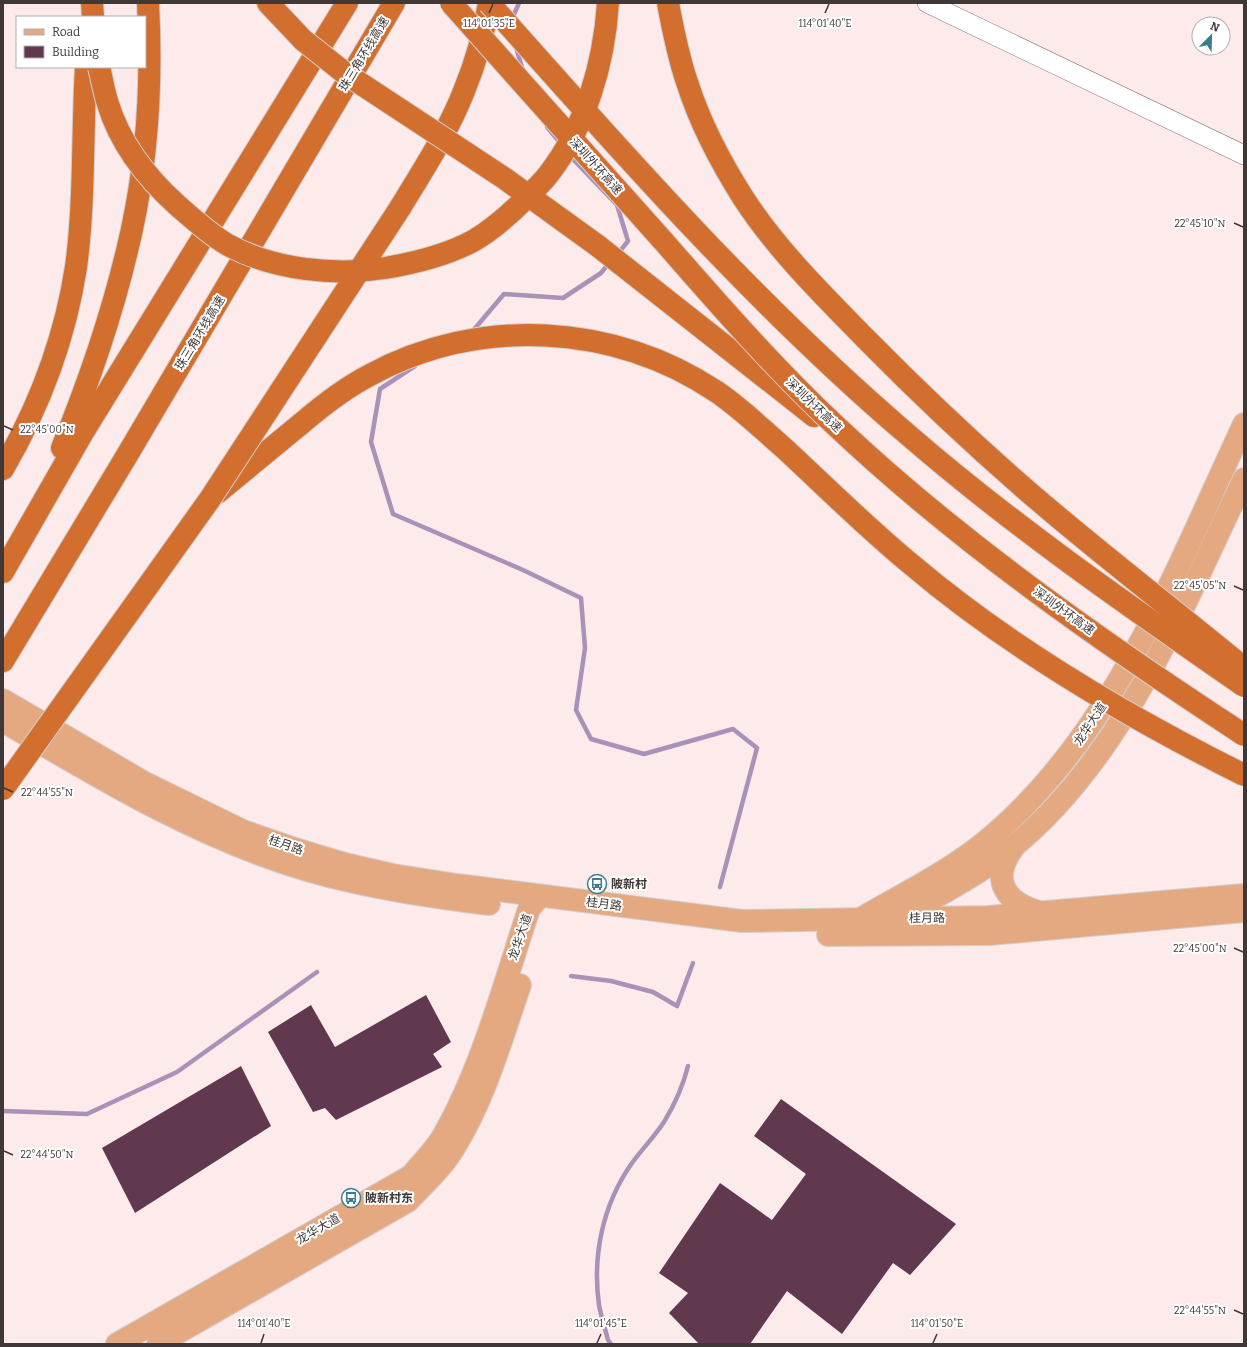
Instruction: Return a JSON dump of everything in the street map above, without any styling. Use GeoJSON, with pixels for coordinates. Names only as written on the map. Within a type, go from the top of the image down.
{"type":"FeatureCollection","features":[{"type":"Feature","properties":{"kind":"highway"},"geometry":{"type":"LineString","coordinates":[[87,16],[88,3]]}},
{"type":"Feature","properties":{"kind":"highway"},"geometry":{"type":"LineString","coordinates":[[92,3],[93,16]]}},
{"type":"Feature","properties":{"kind":"highway"},"geometry":{"type":"LineString","coordinates":[[17,547],[44,490],[80,401],[106,324],[127,250],[140,180],[148,102],[148,3]]}},
{"type":"Feature","properties":{"kind":"highway"},"geometry":{"type":"LineString","coordinates":[[268,3],[286,23],[325,58],[370,90],[504,178],[586,238],[914,496]]}},
{"type":"Feature","properties":{"kind":"highway"},"geometry":{"type":"LineString","coordinates":[[3,572],[86,428],[347,3]]}},
{"type":"Feature","properties":{"kind":"highway","name":"珠三角环线高速"},"geometry":{"type":"LineString","coordinates":[[3,661],[126,457],[394,3]]}},
{"type":"Feature","properties":{"kind":"highway","name":"深圳外环高速"},"geometry":{"type":"LineString","coordinates":[[451,3],[776,369],[837,428],[914,496],[1054,604],[1179,692],[1244,735]]}},
{"type":"Feature","properties":{"kind":"highway"},"geometry":{"type":"LineString","coordinates":[[3,789],[210,499],[400,208],[423,170],[464,92],[477,55],[489,3]]}},
{"type":"Feature","properties":{"kind":"highway"},"geometry":{"type":"LineString","coordinates":[[489,3],[692,229],[829,364],[907,434],[1069,564],[1244,686]]}},
{"type":"Feature","properties":{"kind":"highway"},"geometry":{"type":"LineString","coordinates":[[99,68],[108,105],[119,130],[139,164],[162,192],[197,223],[229,245],[258,257],[292,266],[328,271],[358,272],[400,266],[441,254],[473,240],[510,214],[548,176],[568,144],[584,112],[598,70],[608,3]]}},
{"type":"Feature","properties":{"kind":"highway"},"geometry":{"type":"LineString","coordinates":[[668,3],[686,82],[720,157],[745,201],[777,243],[809,281],[920,394],[1057,516],[1244,668]]}},
{"type":"Feature","properties":{"kind":"highway"},"geometry":{"type":"LineString","coordinates":[[3,469],[34,410],[59,346],[68,309],[76,267],[80,227],[86,68]]}},
{"type":"Feature","properties":{"kind":"highway"},"geometry":{"type":"LineString","coordinates":[[210,499],[334,397],[368,375],[405,358],[444,345],[484,337],[525,334],[566,336],[606,343],[645,355],[676,369],[718,393],[750,418],[912,565],[966,607],[1079,684],[1144,723],[1244,775]]}},
{"type":"Feature","properties":{"kind":"main road","name":"龙华大道"},"geometry":{"type":"LineString","coordinates":[[833,935],[865,927],[985,842],[1034,796],[1063,764],[1090,726],[1141,640],[1244,424]]}},
{"type":"Feature","properties":{"kind":"main road","name":"龙华大道"},"geometry":{"type":"LineString","coordinates":[[897,919],[986,867],[1014,846],[1039,823],[1071,789],[1120,722],[1184,605],[1244,479]]}},
{"type":"Feature","properties":{"kind":"main road","name":"桂月路"},"geometry":{"type":"LineString","coordinates":[[3,700],[145,783],[218,819],[278,843],[345,864],[538,905],[739,935],[833,935]]}},
{"type":"Feature","properties":{"kind":"main road","name":"桂月路"},"geometry":{"type":"LineString","coordinates":[[3,721],[114,786],[171,816],[262,855],[310,871],[382,888],[456,900],[742,921],[990,934],[1244,911]]}},
{"type":"Feature","properties":{"kind":"main road"},"geometry":{"type":"LineString","coordinates":[[1014,846],[1003,865],[1000,877],[1005,890],[1015,901],[1028,909],[1041,913]]}},
{"type":"Feature","properties":{"kind":"main road","name":"桂月路"},"geometry":{"type":"LineString","coordinates":[[865,927],[897,919],[988,917],[1244,895]]}},
{"type":"Feature","properties":{"kind":"main road","name":"龙华大道"},"geometry":{"type":"LineString","coordinates":[[117,1344],[411,1176],[441,1139],[461,1100],[476,1066],[538,905]]}},
{"type":"Feature","properties":{"kind":"main road","name":"龙华大道"},"geometry":{"type":"LineString","coordinates":[[158,1344],[408,1201],[432,1177],[454,1149],[477,1104],[492,1069],[538,905]]}},
{"type":"Feature","properties":{"kind":"street"},"geometry":{"type":"LineString","coordinates":[[927,3],[1244,155]]}},
{"type":"Feature","properties":{"kind":"building"},"geometry":{"type":"Polygon","coordinates":[[[426,995],[451,1042],[433,1054],[442,1067],[336,1120],[325,1108],[313,1112],[268,1032],[311,1005],[335,1047],[426,995]]]}},
{"type":"Feature","properties":{"kind":"building"},"geometry":{"type":"Polygon","coordinates":[[[241,1066],[271,1126],[135,1213],[102,1148],[241,1066]]]}},
{"type":"Feature","properties":{"kind":"building"},"geometry":{"type":"Polygon","coordinates":[[[781,1099],[956,1224],[910,1275],[893,1263],[842,1334],[787,1291],[750,1344],[699,1344],[669,1313],[688,1293],[659,1273],[720,1183],[772,1220],[806,1174],[754,1136],[781,1099]]]}},
{"type":"Feature","properties":{"kind":"waterway"},"geometry":{"type":"LineString","coordinates":[[512,19],[519,3]]}},
{"type":"Feature","properties":{"kind":"waterway"},"geometry":{"type":"LineString","coordinates":[[516,47],[523,71]]}},
{"type":"Feature","properties":{"kind":"waterway"},"geometry":{"type":"LineString","coordinates":[[547,127],[561,144]]}},
{"type":"Feature","properties":{"kind":"waterway"},"geometry":{"type":"LineString","coordinates":[[569,155],[617,205],[628,241],[617,255]]}},
{"type":"Feature","properties":{"kind":"waterway"},"geometry":{"type":"LineString","coordinates":[[471,333],[504,294],[563,298],[601,273],[609,263]]}},
{"type":"Feature","properties":{"kind":"waterway"},"geometry":{"type":"LineString","coordinates":[[415,366],[380,389],[371,442],[393,514],[523,570],[581,598],[585,648],[576,710],[591,739],[644,754],[733,729],[757,748],[720,887]]}},
{"type":"Feature","properties":{"kind":"waterway"},"geometry":{"type":"LineString","coordinates":[[571,976],[611,981],[653,992],[677,1006],[693,963]]}},
{"type":"Feature","properties":{"kind":"waterway"},"geometry":{"type":"LineString","coordinates":[[3,1111],[87,1114],[177,1072],[317,972]]}},
{"type":"Feature","properties":{"kind":"waterway"},"geometry":{"type":"LineString","coordinates":[[611,1344],[608,1340],[599,1305],[597,1286],[597,1267],[602,1231],[607,1213],[622,1179],[632,1163],[664,1122],[675,1102],[688,1066]]}},
{"type":"Feature","properties":{"kind":"place","name":"陂新村"},"geometry":{"type":"Point","coordinates":[597,884]}},
{"type":"Feature","properties":{"kind":"place","name":"陂新村东"},"geometry":{"type":"Point","coordinates":[351,1198]}}]}
